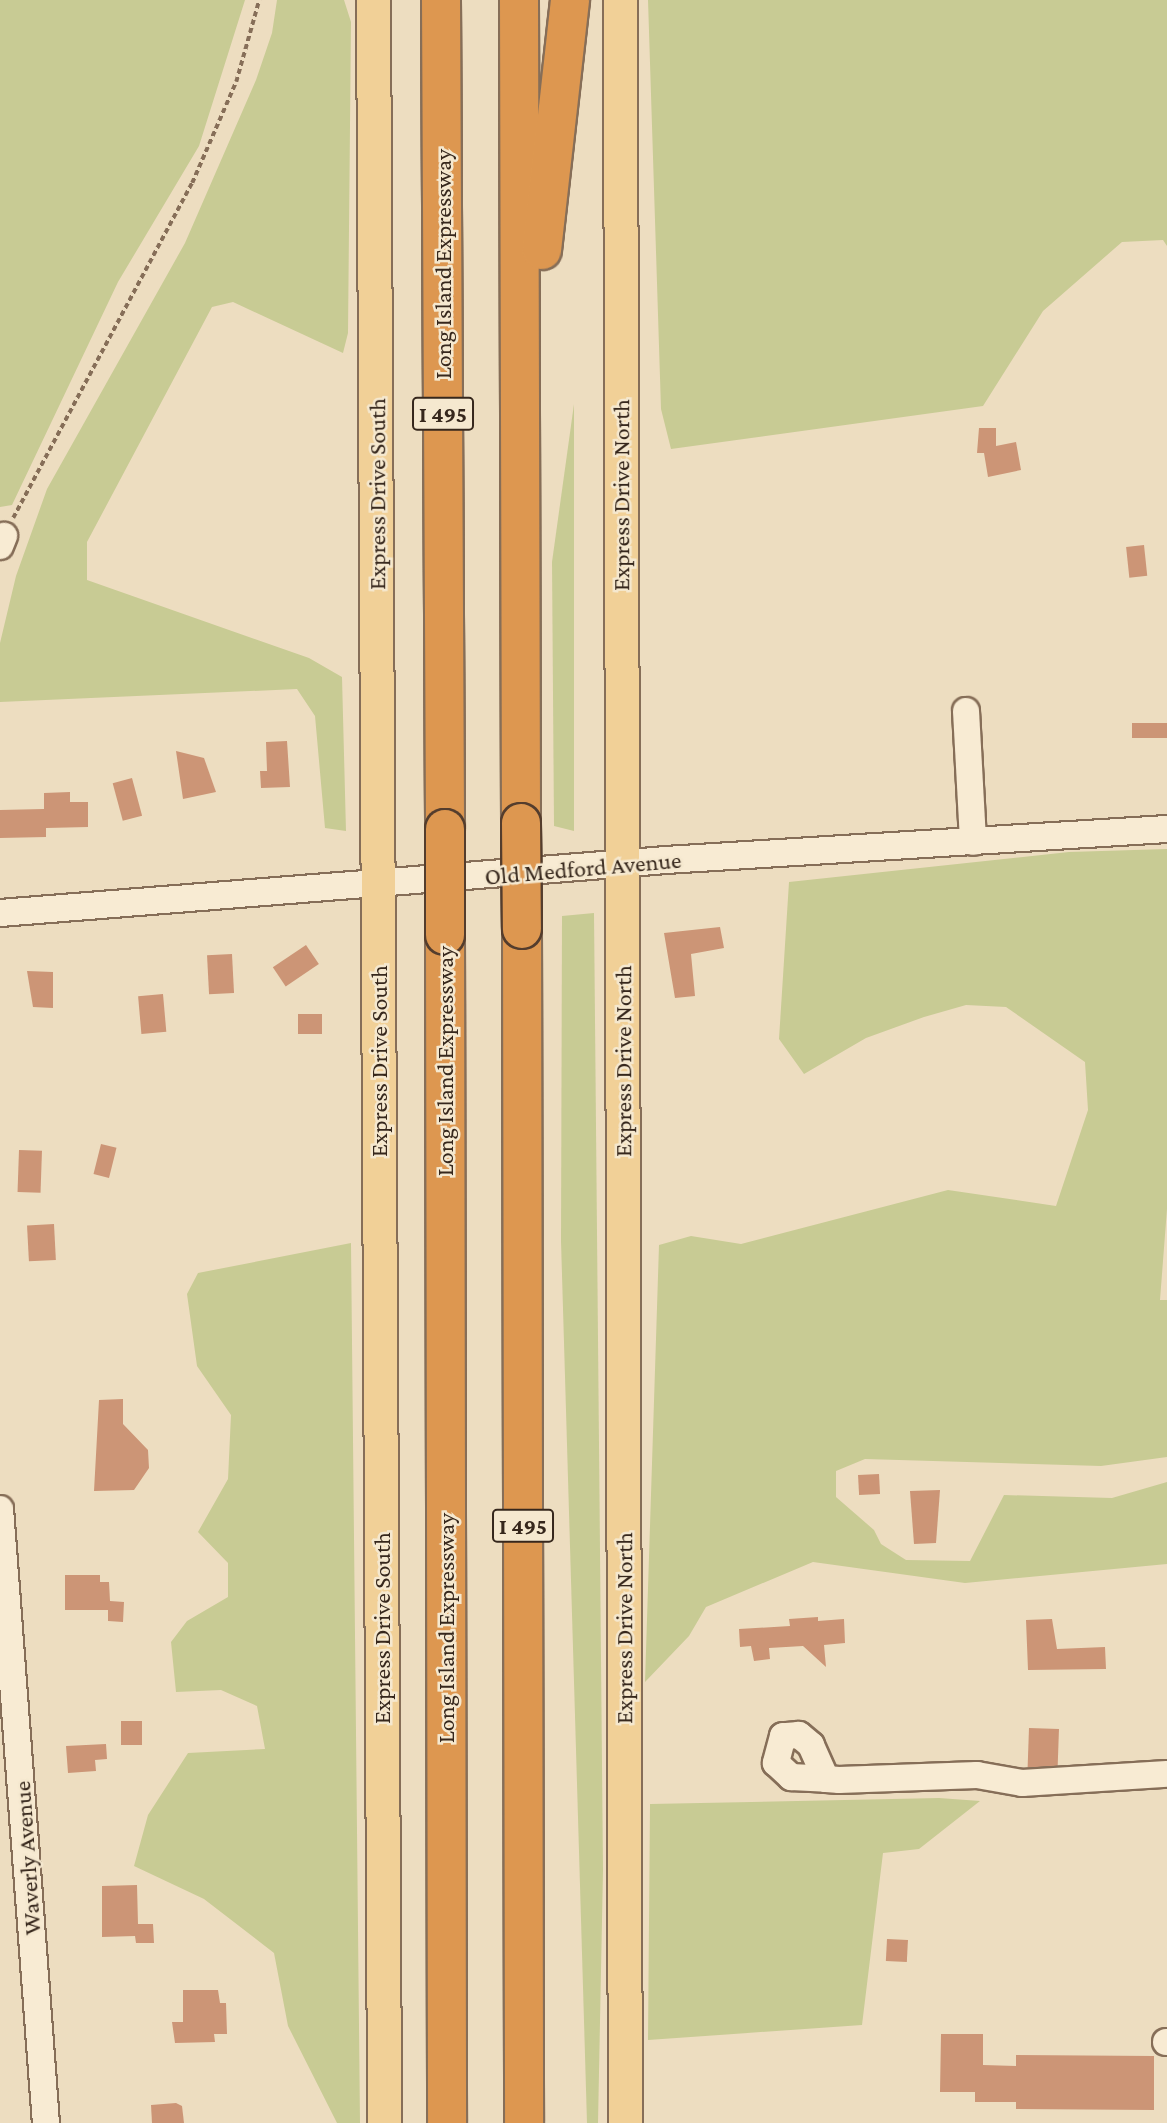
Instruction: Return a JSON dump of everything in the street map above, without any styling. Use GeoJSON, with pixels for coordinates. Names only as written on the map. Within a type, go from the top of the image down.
{"type":"FeatureCollection","features":[{"type":"Feature","properties":{"kind":"highway"},"geometry":{"type":"LineString","coordinates":[[416,0],[443,221]]}},
{"type":"Feature","properties":{"kind":"highway","name":"Long Island Expressway"},"geometry":{"type":"LineString","coordinates":[[441,0],[447,2123]]}},
{"type":"Feature","properties":{"kind":"highway","name":"I 495"},"geometry":{"type":"LineString","coordinates":[[519,0],[524,2123]]}},
{"type":"Feature","properties":{"kind":"highway"},"geometry":{"type":"LineString","coordinates":[[521,472],[570,0]]}},
{"type":"Feature","properties":{"kind":"main road","name":"Express Drive South"},"geometry":{"type":"LineString","coordinates":[[373,0],[384,2123]]}},
{"type":"Feature","properties":{"kind":"main road","name":"Express Drive North"},"geometry":{"type":"LineString","coordinates":[[620,0],[625,2123]]}},
{"type":"Feature","properties":{"kind":"street"},"geometry":{"type":"LineString","coordinates":[[965,711],[973,842]]}},
{"type":"Feature","properties":{"kind":"street","name":"Old Medford Avenue"},"geometry":{"type":"LineString","coordinates":[[0,913],[622,866],[1167,829]]}},
{"type":"Feature","properties":{"kind":"street","name":"Waverly Avenue"},"geometry":{"type":"LineString","coordinates":[[0,1508],[9,1750],[46,2123]]}},
{"type":"Feature","properties":{"kind":"street"},"geometry":{"type":"LineString","coordinates":[[825,1779],[978,1775],[1022,1783],[1167,1774]]}},
{"type":"Feature","properties":{"kind":"path"},"geometry":{"type":"LineString","coordinates":[[2,541],[192,183],[236,82],[259,0]]}},
{"type":"Feature","properties":{"kind":"green space"},"geometry":{"type":"Polygon","coordinates":[[[0,0],[245,0],[199,146],[118,282],[12,505],[0,507],[0,0]]]}},
{"type":"Feature","properties":{"kind":"green space"},"geometry":{"type":"Polygon","coordinates":[[[277,0],[344,0],[351,22],[348,333],[343,353],[233,302],[212,307],[87,542],[87,580],[309,658],[342,677],[346,831],[325,828],[315,716],[297,689],[0,702],[0,643],[16,576],[47,489],[185,243],[256,80],[272,33],[277,0]]]}},
{"type":"Feature","properties":{"kind":"green space"},"geometry":{"type":"Polygon","coordinates":[[[648,0],[1167,0],[1167,246],[1163,240],[1122,242],[1043,311],[983,406],[671,449],[661,409],[648,0]]]}},
{"type":"Feature","properties":{"kind":"green space"},"geometry":{"type":"Polygon","coordinates":[[[574,404],[574,831],[554,826],[552,562],[574,404]]]}},
{"type":"Feature","properties":{"kind":"green space"},"geometry":{"type":"Polygon","coordinates":[[[1167,849],[1167,1209],[1160,1300],[1167,1300],[1167,1457],[1101,1466],[865,1459],[836,1471],[836,1497],[874,1530],[881,1544],[906,1560],[970,1561],[1004,1495],[1112,1498],[1167,1482],[1167,1564],[965,1583],[813,1562],[706,1607],[689,1636],[645,1682],[659,1245],[691,1236],[741,1244],[948,1190],[1056,1206],[1088,1110],[1085,1062],[1006,1007],[966,1005],[924,1017],[866,1038],[804,1074],[779,1039],[789,882],[1069,852],[1167,849]]]}},
{"type":"Feature","properties":{"kind":"green space"},"geometry":{"type":"Polygon","coordinates":[[[594,913],[603,1870],[598,2123],[587,2123],[561,1241],[562,916],[594,913]]]}},
{"type":"Feature","properties":{"kind":"green space"},"geometry":{"type":"Polygon","coordinates":[[[351,1243],[360,2123],[337,2123],[288,2026],[274,1953],[204,1899],[134,1866],[148,1815],[188,1753],[265,1749],[257,1706],[221,1690],[176,1692],[171,1642],[187,1621],[228,1597],[228,1563],[198,1532],[228,1479],[231,1415],[197,1366],[187,1294],[198,1273],[351,1243]]]}},
{"type":"Feature","properties":{"kind":"green space"},"geometry":{"type":"Polygon","coordinates":[[[939,1798],[980,1801],[919,1849],[883,1853],[862,2025],[648,2040],[650,1804],[939,1798]]]}},
{"type":"Feature","properties":{"kind":"building"},"geometry":{"type":"Polygon","coordinates":[[[979,428],[996,428],[996,446],[1016,442],[1021,470],[988,477],[984,453],[977,453],[979,428]]]}},
{"type":"Feature","properties":{"kind":"building"},"geometry":{"type":"Polygon","coordinates":[[[1144,545],[1147,576],[1129,578],[1126,547],[1144,545]]]}},
{"type":"Feature","properties":{"kind":"building"},"geometry":{"type":"Polygon","coordinates":[[[1132,723],[1167,723],[1167,738],[1132,738],[1132,723]]]}},
{"type":"Feature","properties":{"kind":"building"},"geometry":{"type":"Polygon","coordinates":[[[287,741],[290,787],[261,788],[260,771],[267,771],[266,742],[287,741]]]}},
{"type":"Feature","properties":{"kind":"building"},"geometry":{"type":"Polygon","coordinates":[[[176,751],[204,758],[216,792],[183,799],[176,751]]]}},
{"type":"Feature","properties":{"kind":"building"},"geometry":{"type":"Polygon","coordinates":[[[132,778],[142,816],[123,821],[113,783],[132,778]]]}},
{"type":"Feature","properties":{"kind":"building"},"geometry":{"type":"Polygon","coordinates":[[[70,792],[70,802],[88,802],[88,827],[46,828],[46,837],[0,838],[0,810],[44,809],[44,793],[70,792]]]}},
{"type":"Feature","properties":{"kind":"building"},"geometry":{"type":"Polygon","coordinates":[[[720,927],[724,948],[691,954],[695,996],[675,998],[664,933],[720,927]]]}},
{"type":"Feature","properties":{"kind":"building"},"geometry":{"type":"Polygon","coordinates":[[[306,945],[319,964],[286,986],[273,967],[306,945]]]}},
{"type":"Feature","properties":{"kind":"building"},"geometry":{"type":"Polygon","coordinates":[[[232,954],[234,993],[209,994],[207,955],[232,954]]]}},
{"type":"Feature","properties":{"kind":"building"},"geometry":{"type":"Polygon","coordinates":[[[27,971],[53,972],[53,1008],[33,1007],[27,971]]]}},
{"type":"Feature","properties":{"kind":"building"},"geometry":{"type":"Polygon","coordinates":[[[163,994],[166,1032],[141,1034],[138,996],[163,994]]]}},
{"type":"Feature","properties":{"kind":"building"},"geometry":{"type":"Polygon","coordinates":[[[298,1014],[322,1014],[322,1034],[298,1034],[298,1014]]]}},
{"type":"Feature","properties":{"kind":"building"},"geometry":{"type":"Polygon","coordinates":[[[101,1144],[117,1148],[109,1178],[94,1174],[101,1144]]]}},
{"type":"Feature","properties":{"kind":"building"},"geometry":{"type":"Polygon","coordinates":[[[19,1150],[42,1151],[41,1193],[18,1192],[19,1150]]]}},
{"type":"Feature","properties":{"kind":"building"},"geometry":{"type":"Polygon","coordinates":[[[54,1224],[56,1260],[29,1261],[27,1225],[54,1224]]]}},
{"type":"Feature","properties":{"kind":"building"},"geometry":{"type":"Polygon","coordinates":[[[123,1399],[123,1424],[148,1450],[149,1468],[134,1490],[94,1491],[99,1400],[123,1399]]]}},
{"type":"Feature","properties":{"kind":"building"},"geometry":{"type":"Polygon","coordinates":[[[879,1474],[880,1494],[859,1495],[858,1475],[879,1474]]]}},
{"type":"Feature","properties":{"kind":"building"},"geometry":{"type":"Polygon","coordinates":[[[940,1490],[936,1543],[914,1544],[910,1491],[940,1490]]]}},
{"type":"Feature","properties":{"kind":"building"},"geometry":{"type":"Polygon","coordinates":[[[65,1575],[100,1575],[100,1582],[109,1582],[110,1601],[124,1602],[123,1622],[108,1621],[108,1610],[65,1610],[65,1575]]]}},
{"type":"Feature","properties":{"kind":"building"},"geometry":{"type":"Polygon","coordinates":[[[818,1617],[818,1621],[844,1619],[845,1643],[824,1645],[826,1667],[803,1646],[769,1648],[770,1659],[754,1661],[751,1646],[740,1647],[739,1629],[790,1626],[789,1619],[818,1617]]]}},
{"type":"Feature","properties":{"kind":"building"},"geometry":{"type":"Polygon","coordinates":[[[1052,1619],[1057,1649],[1105,1647],[1106,1669],[1028,1670],[1026,1620],[1052,1619]]]}},
{"type":"Feature","properties":{"kind":"building"},"geometry":{"type":"Polygon","coordinates":[[[121,1721],[142,1721],[142,1745],[121,1745],[121,1721]]]}},
{"type":"Feature","properties":{"kind":"building"},"geometry":{"type":"Polygon","coordinates":[[[1029,1728],[1059,1729],[1058,1768],[1028,1767],[1029,1728]]]}},
{"type":"Feature","properties":{"kind":"building"},"geometry":{"type":"Polygon","coordinates":[[[106,1744],[107,1759],[95,1760],[96,1771],[68,1773],[66,1746],[106,1744]]]}},
{"type":"Feature","properties":{"kind":"building"},"geometry":{"type":"Polygon","coordinates":[[[137,1885],[138,1924],[153,1924],[154,1943],[136,1943],[135,1936],[102,1937],[102,1886],[137,1885]]]}},
{"type":"Feature","properties":{"kind":"building"},"geometry":{"type":"Polygon","coordinates":[[[887,1939],[908,1940],[907,1962],[886,1961],[887,1939]]]}},
{"type":"Feature","properties":{"kind":"building"},"geometry":{"type":"Polygon","coordinates":[[[183,1990],[218,1990],[220,2003],[226,2003],[227,2034],[214,2034],[215,2042],[175,2043],[172,2022],[183,2022],[183,1990]]]}},
{"type":"Feature","properties":{"kind":"building"},"geometry":{"type":"Polygon","coordinates":[[[941,2034],[983,2034],[983,2065],[1016,2066],[1016,2055],[1154,2056],[1154,2110],[1016,2109],[1016,2102],[975,2102],[975,2092],[940,2092],[941,2034]]]}},
{"type":"Feature","properties":{"kind":"building"},"geometry":{"type":"Polygon","coordinates":[[[176,2103],[182,2106],[184,2123],[152,2123],[151,2105],[176,2103]]]}}]}
